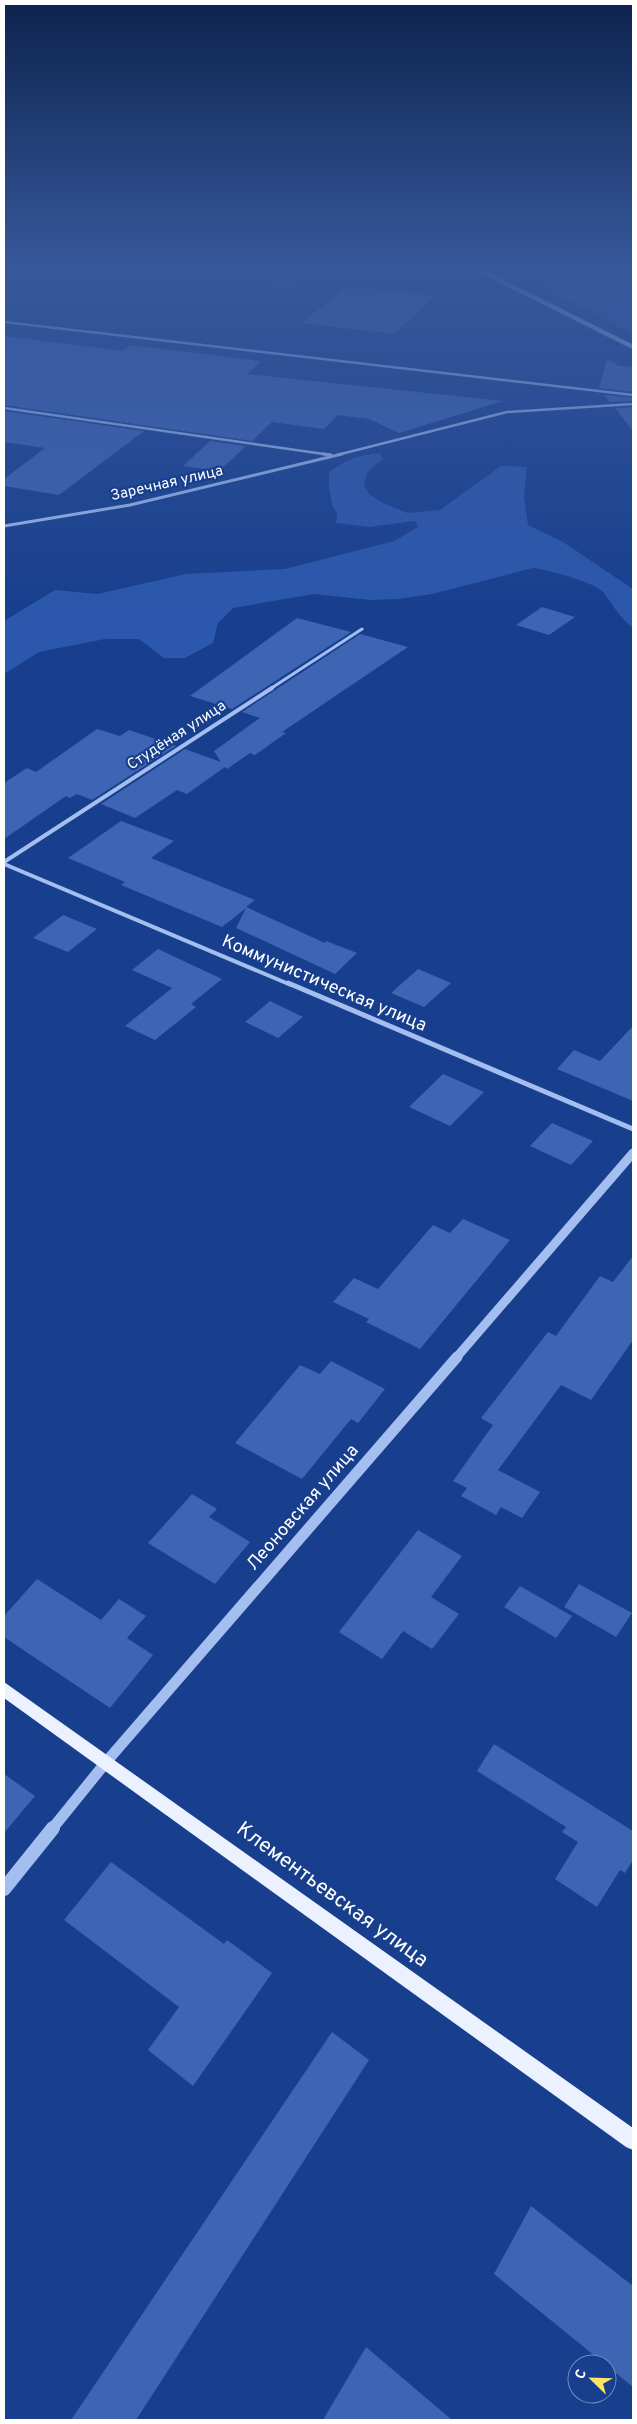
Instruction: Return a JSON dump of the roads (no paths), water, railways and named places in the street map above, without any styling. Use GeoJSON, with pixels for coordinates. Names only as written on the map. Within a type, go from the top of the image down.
{"type":"FeatureCollection","features":[{"type":"Feature","properties":{"kind":"main road","name":"Клементьевская улица"},"geometry":{"type":"LineString","coordinates":[[4,1689],[107,1761],[633,2140]]}},
{"type":"Feature","properties":{"kind":"street"},"geometry":{"type":"LineString","coordinates":[[522,382],[633,395]]}},
{"type":"Feature","properties":{"kind":"street","name":"Заречная улица"},"geometry":{"type":"LineString","coordinates":[[4,526],[130,505],[516,410],[633,404]]}},
{"type":"Feature","properties":{"kind":"street"},"geometry":{"type":"LineString","coordinates":[[4,408],[334,455]]}},
{"type":"Feature","properties":{"kind":"street","name":"Студёная улица"},"geometry":{"type":"LineString","coordinates":[[4,863],[362,628]]}},
{"type":"Feature","properties":{"kind":"street","name":"Коммунистическая улица"},"geometry":{"type":"LineString","coordinates":[[4,863],[633,1129]]}},
{"type":"Feature","properties":{"kind":"street","name":"Леоновская улица"},"geometry":{"type":"LineString","coordinates":[[4,1889],[107,1761],[633,1153]]}}]}
